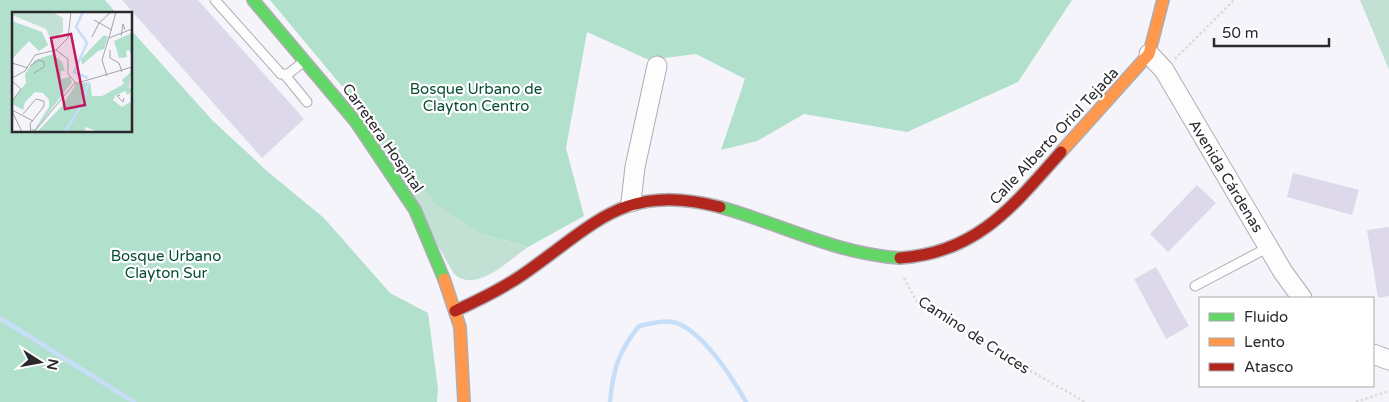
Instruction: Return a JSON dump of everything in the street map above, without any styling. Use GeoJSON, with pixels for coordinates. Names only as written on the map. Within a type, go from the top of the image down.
{"type":"FeatureCollection","features":[{"type":"Feature","properties":{"kind":"street","name":"Carretera Hospital"},"geometry":{"type":"LineString","coordinates":[[253,0],[356,122],[415,210],[455,311],[462,347],[464,402]]}},
{"type":"Feature","properties":{"kind":"street","name":"Calle Alberto Oriol Tejada"},"geometry":{"type":"LineString","coordinates":[[455,311],[493,293],[564,243],[631,202],[669,198],[687,199],[735,210],[831,246],[874,255],[908,257],[944,251],[993,222],[1011,208],[1149,54],[1163,0]]}},
{"type":"Feature","properties":{"kind":"street","name":"Avenida Cárdenas"},"geometry":{"type":"LineString","coordinates":[[1149,54],[1164,70],[1269,247],[1301,297]]}},
{"type":"Feature","properties":{"kind":"street"},"geometry":{"type":"LineString","coordinates":[[631,202],[635,167],[657,66]]}},
{"type":"Feature","properties":{"kind":"street"},"geometry":{"type":"LineString","coordinates":[[442,276],[466,291],[493,293]]}},
{"type":"Feature","properties":{"kind":"street"},"geometry":{"type":"LineString","coordinates":[[462,347],[471,319],[493,293]]}},
{"type":"Feature","properties":{"kind":"street"},"geometry":{"type":"LineString","coordinates":[[1374,354],[1389,360]]}},
{"type":"Feature","properties":{"kind":"lane"},"geometry":{"type":"LineString","coordinates":[[215,0],[282,74],[285,75],[307,102]]}},
{"type":"Feature","properties":{"kind":"lane"},"geometry":{"type":"LineString","coordinates":[[285,75],[305,61]]}},
{"type":"Feature","properties":{"kind":"lane"},"geometry":{"type":"LineString","coordinates":[[1195,286],[1269,247]]}},
{"type":"Feature","properties":{"kind":"path"},"geometry":{"type":"LineString","coordinates":[[1164,70],[1234,0]]}},
{"type":"Feature","properties":{"kind":"path","name":"Camino de Cruces"},"geometry":{"type":"LineString","coordinates":[[900,271],[917,302],[955,321],[989,347],[1086,402]]}},
{"type":"Feature","properties":{"kind":"path"},"geometry":{"type":"LineString","coordinates":[[1356,402],[1389,391]]}},
{"type":"Feature","properties":{"kind":"green space","name":"Bosque Urbano Clayton Sur"},"geometry":{"type":"Polygon","coordinates":[[[0,0],[105,0],[115,12],[12,12],[12,132],[132,132],[132,31],[213,121],[267,171],[324,218],[390,293],[428,313],[438,389],[437,402],[0,402],[0,0]]]}},
{"type":"Feature","properties":{"kind":"green space","name":"Bosque Urbano de Clayton Centro"},"geometry":{"type":"Polygon","coordinates":[[[270,0],[1072,0],[1018,82],[907,132],[804,114],[757,141],[721,150],[745,79],[696,54],[649,60],[587,32],[566,148],[584,216],[528,247],[483,234],[436,204],[360,108],[270,0]]]}},
{"type":"Feature","properties":{"kind":"green space"},"geometry":{"type":"Polygon","coordinates":[[[1360,0],[1389,0],[1389,70],[1360,0]]]}},
{"type":"Feature","properties":{"kind":"green space"},"geometry":{"type":"Polygon","coordinates":[[[360,108],[483,234],[528,247],[502,267],[482,278],[463,279],[454,274],[360,108]]]}},
{"type":"Feature","properties":{"kind":"building"},"geometry":{"type":"Polygon","coordinates":[[[122,0],[198,0],[304,119],[262,158],[122,0]]]}},
{"type":"Feature","properties":{"kind":"building"},"geometry":{"type":"Polygon","coordinates":[[[1293,173],[1359,190],[1352,215],[1287,197],[1293,173]]]}},
{"type":"Feature","properties":{"kind":"building"},"geometry":{"type":"Polygon","coordinates":[[[1197,185],[1216,203],[1168,252],[1150,234],[1197,185]]]}},
{"type":"Feature","properties":{"kind":"building"},"geometry":{"type":"Polygon","coordinates":[[[1389,227],[1389,296],[1378,298],[1367,230],[1389,227]]]}},
{"type":"Feature","properties":{"kind":"building"},"geometry":{"type":"Polygon","coordinates":[[[1156,267],[1189,326],[1166,339],[1134,279],[1156,267]]]}},
{"type":"Feature","properties":{"kind":"waterway"},"geometry":{"type":"LineString","coordinates":[[0,318],[134,402]]}},
{"type":"Feature","properties":{"kind":"waterway"},"geometry":{"type":"LineString","coordinates":[[610,402],[615,371],[626,344],[639,326],[656,322],[673,322],[684,326],[694,334],[725,368],[746,402]]}},
{"type":"Feature","properties":{"kind":"traffic: fast"},"geometry":{"type":"LineString","coordinates":[[253,0],[356,122],[415,210],[444,279]]}},
{"type":"Feature","properties":{"kind":"traffic: fast"},"geometry":{"type":"LineString","coordinates":[[720,207],[831,245],[853,251],[900,258]]}},
{"type":"Feature","properties":{"kind":"traffic: slow"},"geometry":{"type":"LineString","coordinates":[[1061,152],[1149,54],[1163,0]]}},
{"type":"Feature","properties":{"kind":"traffic: slow"},"geometry":{"type":"LineString","coordinates":[[444,279],[460,327],[464,402]]}},
{"type":"Feature","properties":{"kind":"traffic: jam"},"geometry":{"type":"LineString","coordinates":[[900,258],[927,254],[951,247],[972,237],[1009,208],[1061,152]]}},
{"type":"Feature","properties":{"kind":"traffic: jam"},"geometry":{"type":"LineString","coordinates":[[455,311],[509,284],[572,238],[614,212],[636,204],[660,200],[688,201],[720,207]]}}]}
